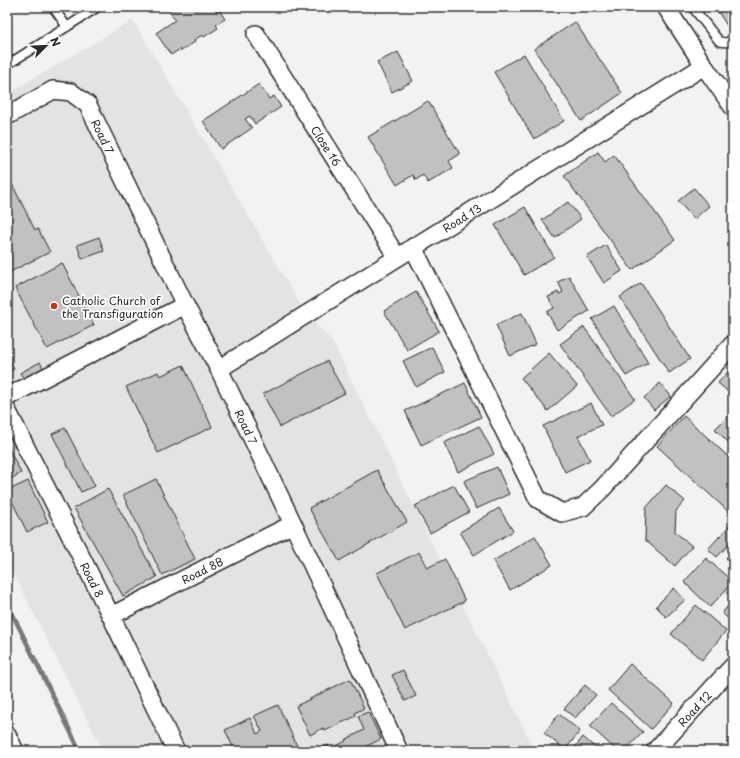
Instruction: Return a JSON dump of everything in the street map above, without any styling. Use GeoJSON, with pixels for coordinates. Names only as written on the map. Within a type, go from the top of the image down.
{"type":"FeatureCollection","features":[{"type":"Feature","properties":{"kind":"street"},"geometry":{"type":"LineString","coordinates":[[666,7],[704,66],[733,107]]}},
{"type":"Feature","properties":{"kind":"street","name":"Close 16"},"geometry":{"type":"LineString","coordinates":[[256,34],[397,257]]}},
{"type":"Feature","properties":{"kind":"street","name":"Road 13"},"geometry":{"type":"LineString","coordinates":[[219,369],[704,66]]}},
{"type":"Feature","properties":{"kind":"street","name":"Road 7"},"geometry":{"type":"LineString","coordinates":[[7,116],[53,90],[70,92],[88,105],[185,305],[219,369],[399,751]]}},
{"type":"Feature","properties":{"kind":"street"},"geometry":{"type":"LineString","coordinates":[[413,247],[538,499],[562,513],[583,507],[602,489],[733,344]]}},
{"type":"Feature","properties":{"kind":"street"},"geometry":{"type":"LineString","coordinates":[[7,397],[185,305]]}},
{"type":"Feature","properties":{"kind":"street","name":"Road 8"},"geometry":{"type":"LineString","coordinates":[[7,410],[111,616],[176,751]]}},
{"type":"Feature","properties":{"kind":"street","name":"Road 8B"},"geometry":{"type":"LineString","coordinates":[[111,616],[293,524]]}},
{"type":"Feature","properties":{"kind":"street","name":"Road 12"},"geometry":{"type":"LineString","coordinates":[[656,751],[733,666]]}},
{"type":"Feature","properties":{"kind":"street"},"geometry":{"type":"LineString","coordinates":[[7,735],[15,751]]}},
{"type":"Feature","properties":{"kind":"lane"},"geometry":{"type":"LineString","coordinates":[[53,7],[67,27]]}},
{"type":"Feature","properties":{"kind":"lane"},"geometry":{"type":"LineString","coordinates":[[7,65],[98,7]]}},
{"type":"Feature","properties":{"kind":"lane"},"geometry":{"type":"LineString","coordinates":[[694,9],[719,41],[722,43],[727,43],[733,40]]}},
{"type":"Feature","properties":{"kind":"shaded area"},"geometry":{"type":"Polygon","coordinates":[[[133,20],[306,314],[332,341],[535,751],[103,751],[7,560],[7,94],[133,20]]]}},
{"type":"Feature","properties":{"kind":"building"},"geometry":{"type":"Polygon","coordinates":[[[174,7],[190,7],[192,9],[196,7],[217,7],[225,19],[216,25],[218,28],[204,37],[202,35],[194,40],[195,42],[181,51],[180,49],[171,55],[156,33],[175,20],[169,11],[174,7]]]}},
{"type":"Feature","properties":{"kind":"building"},"geometry":{"type":"Polygon","coordinates":[[[715,7],[733,7],[733,35],[715,7]]]}},
{"type":"Feature","properties":{"kind":"building"},"geometry":{"type":"Polygon","coordinates":[[[575,22],[622,93],[581,121],[534,49],[575,22]]]}},
{"type":"Feature","properties":{"kind":"building"},"geometry":{"type":"Polygon","coordinates":[[[398,52],[413,81],[392,92],[377,62],[398,52]]]}},
{"type":"Feature","properties":{"kind":"building"},"geometry":{"type":"Polygon","coordinates":[[[524,54],[564,121],[534,139],[494,72],[524,54]]]}},
{"type":"Feature","properties":{"kind":"building"},"geometry":{"type":"Polygon","coordinates":[[[259,84],[269,99],[274,96],[281,107],[255,124],[250,116],[245,119],[252,128],[221,149],[203,121],[259,84]]]}},
{"type":"Feature","properties":{"kind":"building"},"geometry":{"type":"Polygon","coordinates":[[[428,101],[460,154],[449,161],[453,168],[428,183],[423,175],[416,180],[413,175],[397,185],[368,137],[428,101]]]}},
{"type":"Feature","properties":{"kind":"building"},"geometry":{"type":"Polygon","coordinates":[[[598,152],[605,162],[614,155],[675,240],[632,270],[564,176],[598,152]]]}},
{"type":"Feature","properties":{"kind":"building"},"geometry":{"type":"Polygon","coordinates":[[[11,182],[35,230],[38,229],[50,252],[10,272],[9,268],[7,269],[7,184],[11,182]]]}},
{"type":"Feature","properties":{"kind":"building"},"geometry":{"type":"Polygon","coordinates":[[[694,188],[709,206],[694,219],[678,201],[694,188]]]}},
{"type":"Feature","properties":{"kind":"building"},"geometry":{"type":"Polygon","coordinates":[[[568,202],[581,219],[555,238],[542,220],[568,202]]]}},
{"type":"Feature","properties":{"kind":"building"},"geometry":{"type":"Polygon","coordinates":[[[525,207],[554,257],[524,275],[495,225],[525,207]]]}},
{"type":"Feature","properties":{"kind":"building"},"geometry":{"type":"Polygon","coordinates":[[[99,237],[104,251],[82,259],[77,245],[99,237]]]}},
{"type":"Feature","properties":{"kind":"building"},"geometry":{"type":"Polygon","coordinates":[[[606,245],[622,271],[604,283],[587,257],[606,245]]]}},
{"type":"Feature","properties":{"kind":"building","name":"Catholic Church of the Transfiguration"},"geometry":{"type":"Polygon","coordinates":[[[62,263],[94,325],[47,349],[15,288],[62,263]]]}},
{"type":"Feature","properties":{"kind":"building"},"geometry":{"type":"Polygon","coordinates":[[[569,276],[589,311],[557,330],[547,312],[554,308],[548,297],[558,292],[559,294],[563,292],[558,282],[569,276]]]}},
{"type":"Feature","properties":{"kind":"building"},"geometry":{"type":"Polygon","coordinates":[[[641,283],[690,359],[669,373],[620,297],[641,283]]]}},
{"type":"Feature","properties":{"kind":"building"},"geometry":{"type":"Polygon","coordinates":[[[416,292],[439,331],[407,350],[384,311],[416,292]]]}},
{"type":"Feature","properties":{"kind":"building"},"geometry":{"type":"Polygon","coordinates":[[[614,306],[648,363],[626,376],[592,319],[614,306]]]}},
{"type":"Feature","properties":{"kind":"building"},"geometry":{"type":"Polygon","coordinates":[[[522,313],[536,344],[510,356],[496,325],[522,313]]]}},
{"type":"Feature","properties":{"kind":"building"},"geometry":{"type":"Polygon","coordinates":[[[584,327],[635,399],[611,416],[560,344],[584,327]]]}},
{"type":"Feature","properties":{"kind":"building"},"geometry":{"type":"Polygon","coordinates":[[[432,347],[445,372],[416,387],[403,361],[432,347]]]}},
{"type":"Feature","properties":{"kind":"building"},"geometry":{"type":"Polygon","coordinates":[[[549,353],[577,386],[548,411],[521,378],[549,353]]]}},
{"type":"Feature","properties":{"kind":"building"},"geometry":{"type":"Polygon","coordinates":[[[7,354],[14,369],[7,372],[7,354]]]}},
{"type":"Feature","properties":{"kind":"building"},"geometry":{"type":"Polygon","coordinates":[[[327,361],[345,393],[280,427],[263,394],[327,361]]]}},
{"type":"Feature","properties":{"kind":"building"},"geometry":{"type":"Polygon","coordinates":[[[40,362],[44,370],[25,380],[20,373],[40,362]]]}},
{"type":"Feature","properties":{"kind":"building"},"geometry":{"type":"Polygon","coordinates":[[[183,365],[212,427],[158,453],[126,387],[158,372],[160,376],[183,365]]]}},
{"type":"Feature","properties":{"kind":"building"},"geometry":{"type":"Polygon","coordinates":[[[733,366],[733,396],[718,383],[733,366]]]}},
{"type":"Feature","properties":{"kind":"building"},"geometry":{"type":"Polygon","coordinates":[[[465,383],[481,417],[421,445],[405,411],[465,383]]]}},
{"type":"Feature","properties":{"kind":"building"},"geometry":{"type":"Polygon","coordinates":[[[660,383],[671,396],[654,410],[644,398],[660,383]]]}},
{"type":"Feature","properties":{"kind":"building"},"geometry":{"type":"Polygon","coordinates":[[[591,403],[602,425],[578,436],[590,460],[565,472],[543,426],[591,403]]]}},
{"type":"Feature","properties":{"kind":"building"},"geometry":{"type":"Polygon","coordinates":[[[733,411],[733,447],[715,429],[733,411]]]}},
{"type":"Feature","properties":{"kind":"building"},"geometry":{"type":"Polygon","coordinates":[[[684,416],[733,461],[733,512],[731,514],[657,446],[684,416]]]}},
{"type":"Feature","properties":{"kind":"building"},"geometry":{"type":"Polygon","coordinates":[[[479,426],[494,454],[458,472],[444,443],[479,426]]]}},
{"type":"Feature","properties":{"kind":"building"},"geometry":{"type":"Polygon","coordinates":[[[65,428],[95,486],[81,492],[52,434],[65,428]]]}},
{"type":"Feature","properties":{"kind":"building"},"geometry":{"type":"Polygon","coordinates":[[[7,445],[21,473],[7,481],[7,445]]]}},
{"type":"Feature","properties":{"kind":"building"},"geometry":{"type":"Polygon","coordinates":[[[497,467],[509,494],[476,509],[464,481],[497,467]]]}},
{"type":"Feature","properties":{"kind":"building"},"geometry":{"type":"Polygon","coordinates":[[[377,470],[407,522],[339,561],[309,508],[377,470]]]}},
{"type":"Feature","properties":{"kind":"building"},"geometry":{"type":"Polygon","coordinates":[[[156,479],[195,559],[162,575],[123,495],[156,479]]]}},
{"type":"Feature","properties":{"kind":"building"},"geometry":{"type":"Polygon","coordinates":[[[28,481],[48,522],[27,532],[7,491],[28,481]]]}},
{"type":"Feature","properties":{"kind":"building"},"geometry":{"type":"Polygon","coordinates":[[[454,485],[469,512],[430,533],[415,506],[454,485]]]}},
{"type":"Feature","properties":{"kind":"building"},"geometry":{"type":"Polygon","coordinates":[[[666,485],[685,501],[676,511],[675,532],[692,546],[675,566],[645,540],[646,508],[666,485]]]}},
{"type":"Feature","properties":{"kind":"building"},"geometry":{"type":"Polygon","coordinates":[[[108,489],[157,577],[123,596],[74,508],[108,489]]]}},
{"type":"Feature","properties":{"kind":"building"},"geometry":{"type":"Polygon","coordinates":[[[499,508],[513,531],[474,555],[460,532],[499,508]]]}},
{"type":"Feature","properties":{"kind":"building"},"geometry":{"type":"Polygon","coordinates":[[[731,524],[733,526],[733,540],[717,557],[708,549],[731,524]]]}},
{"type":"Feature","properties":{"kind":"building"},"geometry":{"type":"Polygon","coordinates":[[[535,536],[552,565],[510,590],[493,561],[535,536]]]}},
{"type":"Feature","properties":{"kind":"building"},"geometry":{"type":"Polygon","coordinates":[[[733,551],[733,565],[726,558],[733,551]]]}},
{"type":"Feature","properties":{"kind":"building"},"geometry":{"type":"Polygon","coordinates":[[[419,552],[427,568],[445,559],[465,601],[405,630],[377,573],[419,552]]]}},
{"type":"Feature","properties":{"kind":"building"},"geometry":{"type":"Polygon","coordinates":[[[706,558],[733,582],[710,607],[684,582],[706,558]]]}},
{"type":"Feature","properties":{"kind":"building"},"geometry":{"type":"Polygon","coordinates":[[[674,588],[685,600],[666,617],[656,606],[674,588]]]}},
{"type":"Feature","properties":{"kind":"building"},"geometry":{"type":"Polygon","coordinates":[[[733,600],[733,623],[722,613],[733,600]]]}},
{"type":"Feature","properties":{"kind":"building"},"geometry":{"type":"Polygon","coordinates":[[[696,605],[726,631],[702,660],[671,634],[696,605]]]}},
{"type":"Feature","properties":{"kind":"building"},"geometry":{"type":"Polygon","coordinates":[[[630,664],[674,703],[651,729],[608,690],[630,664]]]}},
{"type":"Feature","properties":{"kind":"building"},"geometry":{"type":"Polygon","coordinates":[[[403,670],[416,696],[405,701],[392,675],[403,670]]]}},
{"type":"Feature","properties":{"kind":"building"},"geometry":{"type":"Polygon","coordinates":[[[350,679],[364,708],[355,713],[356,716],[325,731],[323,728],[310,735],[296,706],[350,679]]]}},
{"type":"Feature","properties":{"kind":"building"},"geometry":{"type":"Polygon","coordinates":[[[585,685],[596,695],[575,718],[564,709],[585,685]]]}},
{"type":"Feature","properties":{"kind":"building"},"geometry":{"type":"Polygon","coordinates":[[[611,703],[643,732],[625,751],[617,751],[590,726],[611,703]]]}},
{"type":"Feature","properties":{"kind":"building"},"geometry":{"type":"Polygon","coordinates":[[[278,705],[298,748],[292,751],[235,751],[225,730],[250,718],[257,734],[262,731],[254,716],[278,705]]]}},
{"type":"Feature","properties":{"kind":"building"},"geometry":{"type":"Polygon","coordinates":[[[368,712],[381,739],[357,751],[320,751],[319,749],[328,745],[330,749],[364,730],[358,716],[368,712]]]}},
{"type":"Feature","properties":{"kind":"building"},"geometry":{"type":"Polygon","coordinates":[[[559,714],[580,731],[565,750],[544,733],[559,714]]]}},
{"type":"Feature","properties":{"kind":"building"},"geometry":{"type":"Polygon","coordinates":[[[733,734],[733,748],[726,742],[733,734]]]}},
{"type":"Feature","properties":{"kind":"building"},"geometry":{"type":"Polygon","coordinates":[[[583,737],[599,751],[572,751],[583,737]]]}},
{"type":"Feature","properties":{"kind":"waterway"},"geometry":{"type":"LineString","coordinates":[[7,603],[80,751]]}},
{"type":"Feature","properties":{"kind":"place","name":"Catholic Church of the Transfiguration"},"geometry":{"type":"Point","coordinates":[54,306]}}]}
